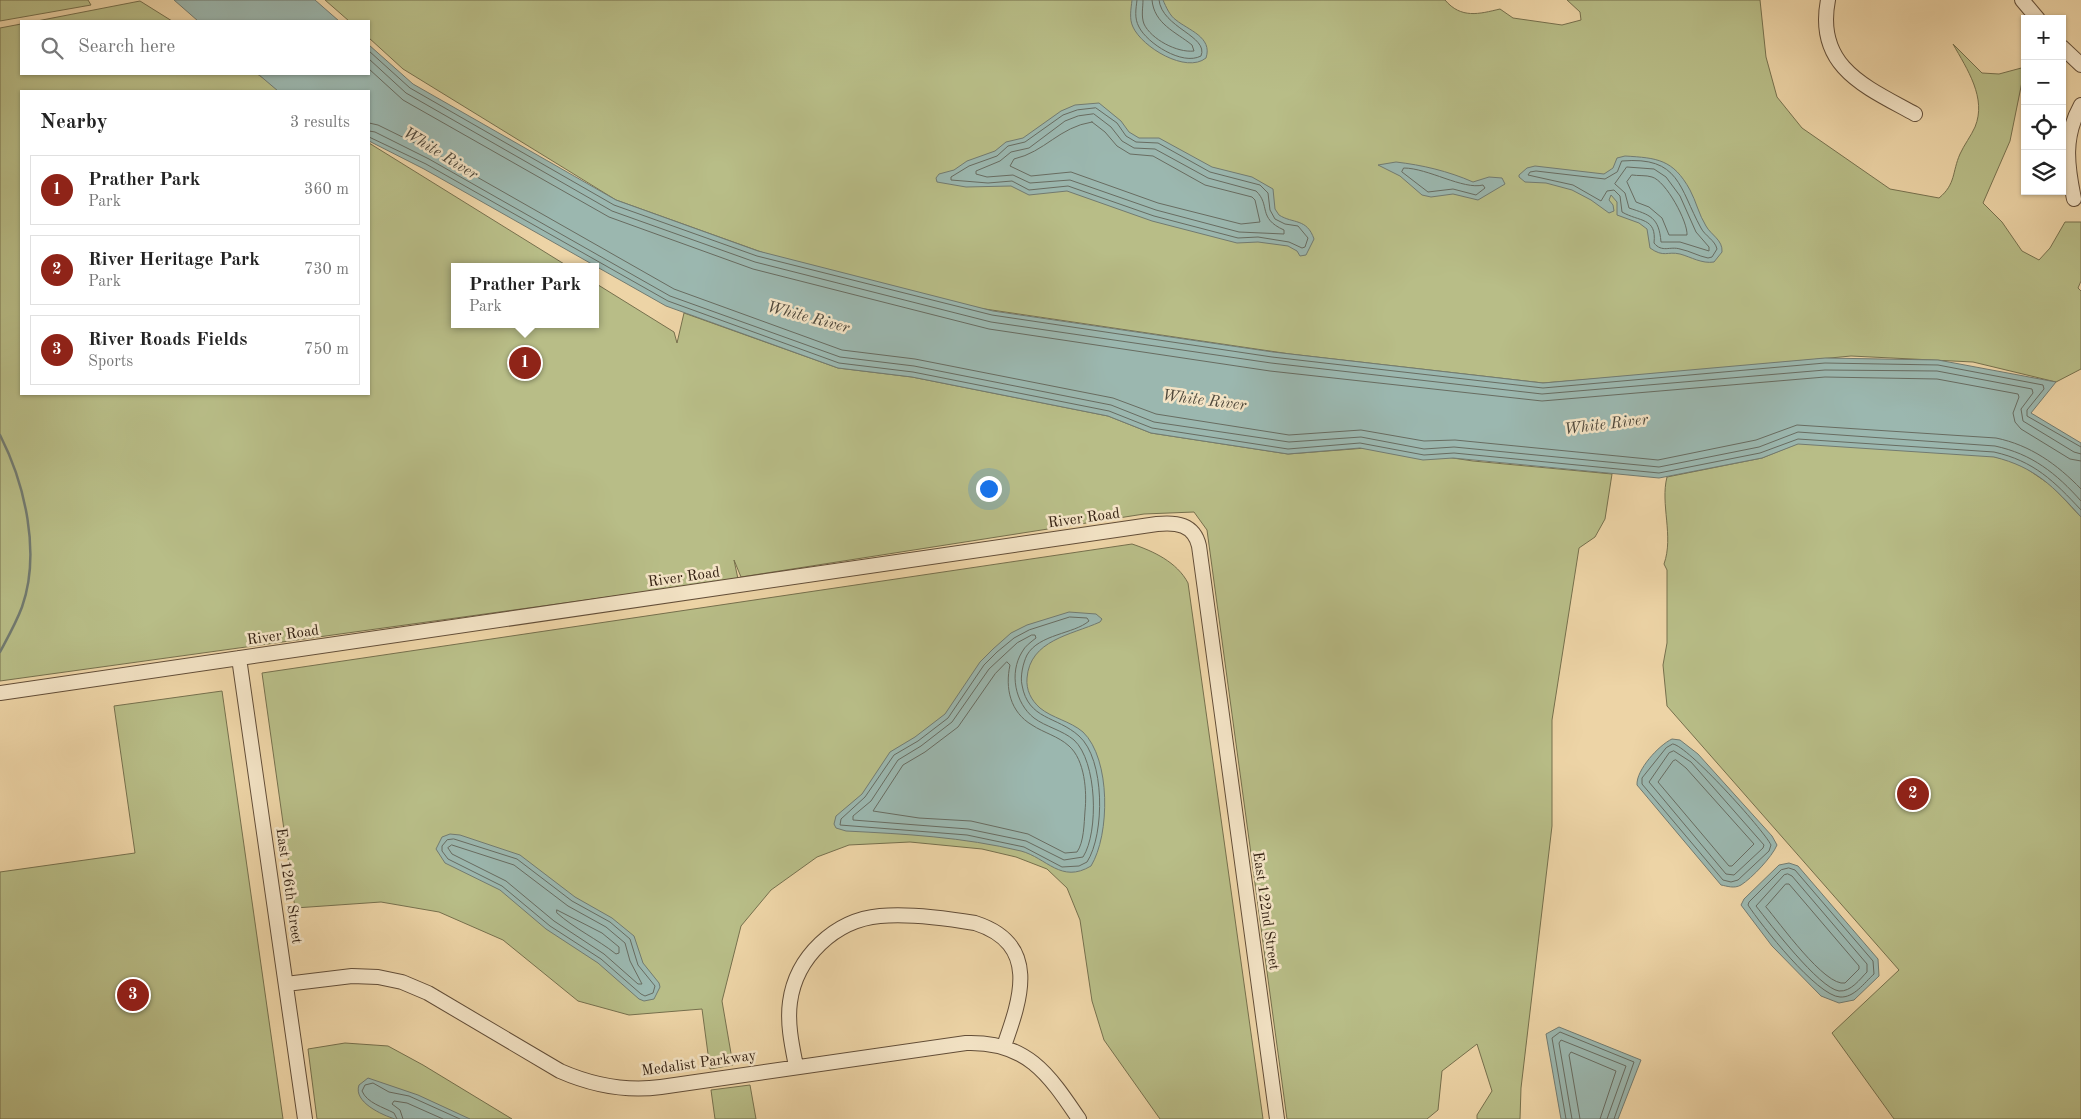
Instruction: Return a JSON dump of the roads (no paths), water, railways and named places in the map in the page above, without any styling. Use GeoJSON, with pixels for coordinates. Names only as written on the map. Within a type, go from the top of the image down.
{"type":"FeatureCollection","features":[{"type":"Feature","properties":{"kind":"street"},"geometry":{"type":"LineString","coordinates":[[1828,0],[1826,15],[1827,34],[1840,64],[1862,85],[1914,114]]}},
{"type":"Feature","properties":{"kind":"street"},"geometry":{"type":"LineString","coordinates":[[2022,0],[2035,15]]}},
{"type":"Feature","properties":{"kind":"street"},"geometry":{"type":"LineString","coordinates":[[2066,51],[2081,65]]}},
{"type":"Feature","properties":{"kind":"street"},"geometry":{"type":"LineString","coordinates":[[2074,199],[2066,153],[2072,122],[2081,105]]}},
{"type":"Feature","properties":{"kind":"street","name":"River Road"},"geometry":{"type":"LineString","coordinates":[[5,692],[1174,523],[1191,530],[1198,541],[1220,708]]}},
{"type":"Feature","properties":{"kind":"street","name":"East 126th Street"},"geometry":{"type":"LineString","coordinates":[[239,658],[305,1119]]}},
{"type":"Feature","properties":{"kind":"street","name":"East 122nd Street"},"geometry":{"type":"LineString","coordinates":[[1220,708],[1277,1119]]}},
{"type":"Feature","properties":{"kind":"street"},"geometry":{"type":"LineString","coordinates":[[796,1066],[790,1032],[790,1003],[802,967],[815,949],[834,933],[853,923],[880,916],[975,922],[988,927],[1000,935],[1016,958],[1022,982],[1004,1046]]}},
{"type":"Feature","properties":{"kind":"street","name":"Medalist Parkway"},"geometry":{"type":"LineString","coordinates":[[286,984],[352,976],[378,977],[402,982],[428,993],[560,1071],[603,1085],[652,1088],[966,1042],[1004,1046],[1038,1066],[1049,1076],[1079,1119]]}},
{"type":"Feature","properties":{"kind":"water"},"geometry":{"type":"Polygon","coordinates":[[[174,0],[315,0],[338,20],[197,20],[174,0]]]}},
{"type":"Feature","properties":{"kind":"water"},"geometry":{"type":"Polygon","coordinates":[[[1132,0],[1163,0],[1174,18],[1203,39],[1207,51],[1206,58],[1197,62],[1187,63],[1165,56],[1145,43],[1138,35],[1131,21],[1132,0]]]}},
{"type":"Feature","properties":{"kind":"water","name":"White River"},"geometry":{"type":"Polygon","coordinates":[[[370,46],[413,84],[616,200],[758,251],[993,311],[1273,352],[1543,383],[1825,358],[1938,360],[2056,382],[2031,413],[2081,443],[2081,517],[2062,496],[2032,472],[2021,466],[1994,457],[1798,444],[1762,458],[1659,478],[1453,458],[1423,460],[1360,448],[1288,454],[1151,433],[1108,416],[912,377],[838,368],[666,306],[599,268],[599,263],[590,263],[424,169],[370,142],[370,90],[277,90],[259,75],[370,75],[370,46]]]}},
{"type":"Feature","properties":{"kind":"water"},"geometry":{"type":"Polygon","coordinates":[[[1099,103],[1121,121],[1129,132],[1139,138],[1159,138],[1212,167],[1252,177],[1273,189],[1275,209],[1279,215],[1299,222],[1311,232],[1314,239],[1306,255],[1300,256],[1297,251],[1288,246],[1258,242],[1237,243],[1152,221],[1067,191],[1029,195],[1011,186],[966,187],[937,182],[936,178],[939,174],[954,170],[967,161],[995,151],[1006,142],[1023,138],[1061,111],[1075,105],[1099,103]]]}},
{"type":"Feature","properties":{"kind":"water"},"geometry":{"type":"Polygon","coordinates":[[[1625,156],[1655,159],[1663,162],[1677,172],[1684,180],[1706,226],[1721,244],[1722,252],[1714,262],[1701,261],[1676,253],[1662,254],[1650,248],[1647,229],[1639,223],[1617,215],[1617,202],[1611,195],[1609,200],[1613,205],[1614,211],[1609,213],[1591,200],[1572,190],[1546,183],[1525,182],[1519,177],[1527,168],[1535,166],[1604,174],[1613,168],[1617,158],[1625,156]]]}},
{"type":"Feature","properties":{"kind":"water"},"geometry":{"type":"Polygon","coordinates":[[[1396,162],[1435,169],[1473,182],[1489,177],[1502,178],[1505,184],[1478,200],[1453,194],[1431,197],[1422,195],[1400,176],[1378,165],[1396,162]]]}},
{"type":"Feature","properties":{"kind":"water"},"geometry":{"type":"Polygon","coordinates":[[[1069,612],[1096,614],[1102,619],[1100,622],[1065,635],[1044,647],[1030,665],[1027,687],[1037,705],[1083,732],[1092,744],[1099,760],[1105,798],[1104,817],[1102,836],[1091,866],[1080,871],[1063,871],[1030,854],[999,846],[956,839],[846,831],[836,828],[834,824],[836,816],[862,794],[890,752],[915,737],[945,714],[980,662],[993,649],[1011,633],[1027,625],[1069,612]]]}},
{"type":"Feature","properties":{"kind":"water"},"geometry":{"type":"Polygon","coordinates":[[[1672,739],[1680,740],[1698,754],[1772,836],[1777,845],[1761,867],[1741,885],[1733,887],[1721,885],[1637,785],[1644,765],[1661,747],[1672,739]]]}},
{"type":"Feature","properties":{"kind":"water"},"geometry":{"type":"Polygon","coordinates":[[[450,834],[460,835],[520,855],[575,897],[612,918],[634,936],[643,963],[659,983],[660,987],[654,999],[644,1001],[639,999],[598,963],[546,929],[500,890],[445,863],[436,849],[442,837],[450,834]]]}},
{"type":"Feature","properties":{"kind":"water"},"geometry":{"type":"Polygon","coordinates":[[[1789,863],[1798,866],[1878,959],[1879,976],[1854,1000],[1839,1003],[1821,996],[1772,946],[1741,905],[1744,899],[1779,865],[1789,863]]]}},
{"type":"Feature","properties":{"kind":"water"},"geometry":{"type":"Polygon","coordinates":[[[1559,1027],[1641,1060],[1618,1119],[1561,1119],[1546,1034],[1559,1027]]]}},
{"type":"Feature","properties":{"kind":"water"},"geometry":{"type":"Polygon","coordinates":[[[368,1078],[418,1095],[470,1119],[395,1119],[389,1117],[370,1107],[360,1097],[359,1085],[368,1078]]]}},
{"type":"Feature","properties":{"kind":"waterway"},"geometry":{"type":"LineString","coordinates":[[0,435],[17,475],[23,497],[30,542],[28,586],[15,624],[0,652]]}},
{"type":"Feature","properties":{"kind":"place","name":"Prather Park"},"geometry":{"type":"Point","coordinates":[525,363]}},
{"type":"Feature","properties":{"kind":"place","name":"River Heritage Park"},"geometry":{"type":"Point","coordinates":[1913,794]}},
{"type":"Feature","properties":{"kind":"place","name":"River Roads Fields"},"geometry":{"type":"Point","coordinates":[133,995]}}]}
